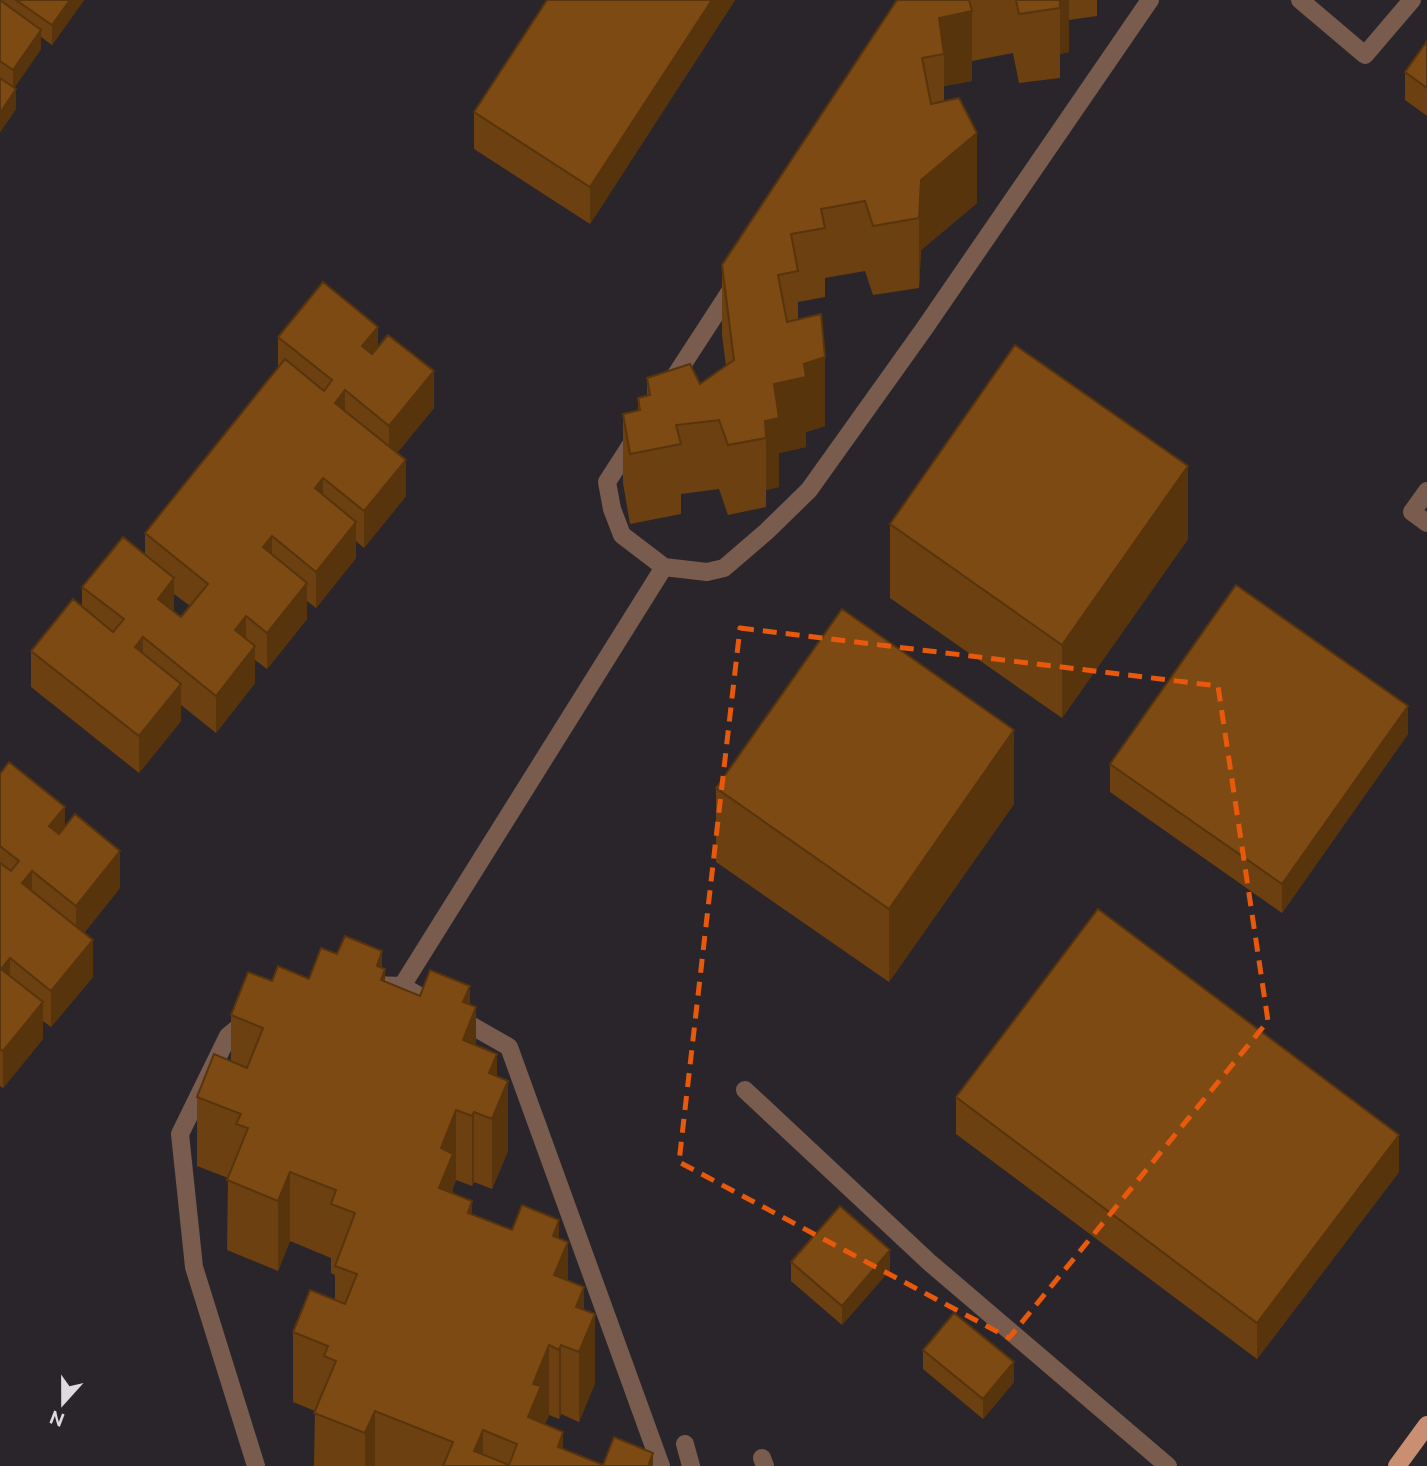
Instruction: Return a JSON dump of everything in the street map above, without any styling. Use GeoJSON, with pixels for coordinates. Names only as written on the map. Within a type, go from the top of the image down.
{"type":"FeatureCollection","features":[{"type":"Feature","properties":{"kind":"main road"},"geometry":{"type":"LineString","coordinates":[[1397,1466],[1427,1425]]}},
{"type":"Feature","properties":{"kind":"street"},"geometry":{"type":"LineString","coordinates":[[644,425],[607,482],[612,509],[622,535],[664,567],[707,572],[724,568],[768,531],[809,490],[924,329],[1150,0]]}},
{"type":"Feature","properties":{"kind":"street"},"geometry":{"type":"LineString","coordinates":[[1300,0],[1365,55],[1412,0]]}},
{"type":"Feature","properties":{"kind":"street"},"geometry":{"type":"LineString","coordinates":[[659,402],[741,275]]}},
{"type":"Feature","properties":{"kind":"street"},"geometry":{"type":"LineString","coordinates":[[1427,491],[1412,512],[1427,523]]}},
{"type":"Feature","properties":{"kind":"street"},"geometry":{"type":"LineString","coordinates":[[402,986],[664,567]]}},
{"type":"Feature","properties":{"kind":"street"},"geometry":{"type":"LineString","coordinates":[[354,984],[402,986],[509,1047],[661,1466]]}},
{"type":"Feature","properties":{"kind":"street"},"geometry":{"type":"LineString","coordinates":[[256,1466],[194,1267],[180,1134],[228,1036],[266,1006]]}},
{"type":"Feature","properties":{"kind":"street"},"geometry":{"type":"LineString","coordinates":[[745,1090],[929,1262],[1168,1466]]}},
{"type":"Feature","properties":{"kind":"street"},"geometry":{"type":"LineString","coordinates":[[685,1444],[691,1466]]}},
{"type":"Feature","properties":{"kind":"highlighted area"},"geometry":{"type":"Polygon","coordinates":[[[740,628],[1218,686],[1268,1021],[1009,1338],[679,1162],[740,628]]]}},
{"type":"Feature","properties":{"kind":"building"},"geometry":{"type":"Polygon","coordinates":[[[0,0],[41,30],[13,70],[0,61],[0,0]]]}},
{"type":"Feature","properties":{"kind":"building"},"geometry":{"type":"Polygon","coordinates":[[[16,0],[70,0],[52,25],[16,0]]]}},
{"type":"Feature","properties":{"kind":"building"},"geometry":{"type":"Polygon","coordinates":[[[547,0],[712,0],[590,187],[474,112],[547,0]]]}},
{"type":"Feature","properties":{"kind":"building"},"geometry":{"type":"Polygon","coordinates":[[[897,0],[969,0],[972,11],[939,18],[944,54],[922,58],[931,104],[959,98],[977,133],[921,180],[919,218],[873,226],[865,201],[821,209],[825,228],[791,234],[798,271],[778,275],[787,322],[821,314],[825,357],[804,364],[806,377],[774,384],[779,418],[765,421],[766,438],[728,445],[719,420],[676,425],[681,444],[630,454],[623,414],[640,410],[638,398],[650,395],[647,378],[690,364],[700,384],[734,360],[722,265],[897,0]]]}},
{"type":"Feature","properties":{"kind":"building"},"geometry":{"type":"Polygon","coordinates":[[[1016,0],[1060,0],[1060,8],[1019,14],[1016,0]]]}},
{"type":"Feature","properties":{"kind":"building"},"geometry":{"type":"Polygon","coordinates":[[[1427,41],[1427,88],[1405,72],[1427,41]]]}},
{"type":"Feature","properties":{"kind":"building"},"geometry":{"type":"Polygon","coordinates":[[[0,78],[16,89],[0,113],[0,78]]]}},
{"type":"Feature","properties":{"kind":"building"},"geometry":{"type":"Polygon","coordinates":[[[323,282],[378,327],[362,346],[372,354],[388,335],[434,371],[389,426],[345,390],[335,403],[406,460],[364,511],[323,478],[315,488],[356,522],[316,572],[272,536],[263,547],[307,583],[267,633],[246,616],[235,630],[255,646],[216,696],[143,637],[135,647],[181,684],[139,736],[31,651],[73,599],[113,632],[124,619],[82,587],[123,537],[174,578],[158,599],[181,617],[208,584],[145,533],[285,359],[324,391],[332,380],[278,337],[323,282]]]}},
{"type":"Feature","properties":{"kind":"building"},"geometry":{"type":"Polygon","coordinates":[[[1015,345],[1188,466],[1062,645],[890,524],[1015,345]]]}},
{"type":"Feature","properties":{"kind":"building"},"geometry":{"type":"Polygon","coordinates":[[[1236,585],[1408,706],[1282,884],[1110,764],[1236,585]]]}},
{"type":"Feature","properties":{"kind":"building"},"geometry":{"type":"Polygon","coordinates":[[[842,609],[1014,730],[889,909],[716,788],[842,609]]]}},
{"type":"Feature","properties":{"kind":"building"},"geometry":{"type":"Polygon","coordinates":[[[9,762],[65,807],[49,826],[59,834],[75,814],[120,851],[76,906],[32,871],[22,883],[93,940],[51,991],[10,958],[1,969],[43,1002],[3,1051],[0,1049],[0,863],[11,871],[19,861],[0,846],[0,774],[9,762]]]}},
{"type":"Feature","properties":{"kind":"building"},"geometry":{"type":"Polygon","coordinates":[[[1098,909],[1399,1135],[1257,1323],[956,1097],[1098,909]]]}},
{"type":"Feature","properties":{"kind":"building"},"geometry":{"type":"Polygon","coordinates":[[[345,936],[382,951],[377,966],[385,969],[381,980],[420,996],[430,970],[470,986],[463,1002],[476,1007],[463,1040],[497,1054],[489,1073],[508,1081],[492,1119],[474,1112],[472,1116],[456,1110],[441,1148],[453,1154],[439,1188],[472,1201],[468,1213],[512,1230],[522,1205],[559,1220],[553,1236],[568,1242],[554,1275],[584,1287],[576,1307],[595,1314],[579,1352],[561,1345],[559,1350],[549,1345],[533,1384],[541,1386],[528,1417],[563,1432],[558,1447],[603,1465],[614,1437],[653,1453],[648,1466],[443,1466],[453,1442],[375,1411],[365,1433],[314,1413],[336,1361],[324,1356],[328,1346],[293,1332],[310,1290],[345,1304],[357,1274],[335,1266],[355,1213],[331,1204],[336,1190],[290,1172],[278,1201],[227,1180],[248,1128],[236,1124],[241,1114],[197,1097],[214,1054],[247,1068],[263,1028],[231,1015],[248,972],[272,981],[278,966],[309,979],[321,948],[337,954],[345,936]],[[483,1430],[474,1451],[509,1465],[517,1444],[483,1430]]]}},
{"type":"Feature","properties":{"kind":"building"},"geometry":{"type":"Polygon","coordinates":[[[840,1206],[890,1250],[842,1306],[791,1262],[840,1206]]]}},
{"type":"Feature","properties":{"kind":"building"},"geometry":{"type":"Polygon","coordinates":[[[954,1313],[1014,1362],[983,1399],[923,1350],[954,1313]]]}}]}
